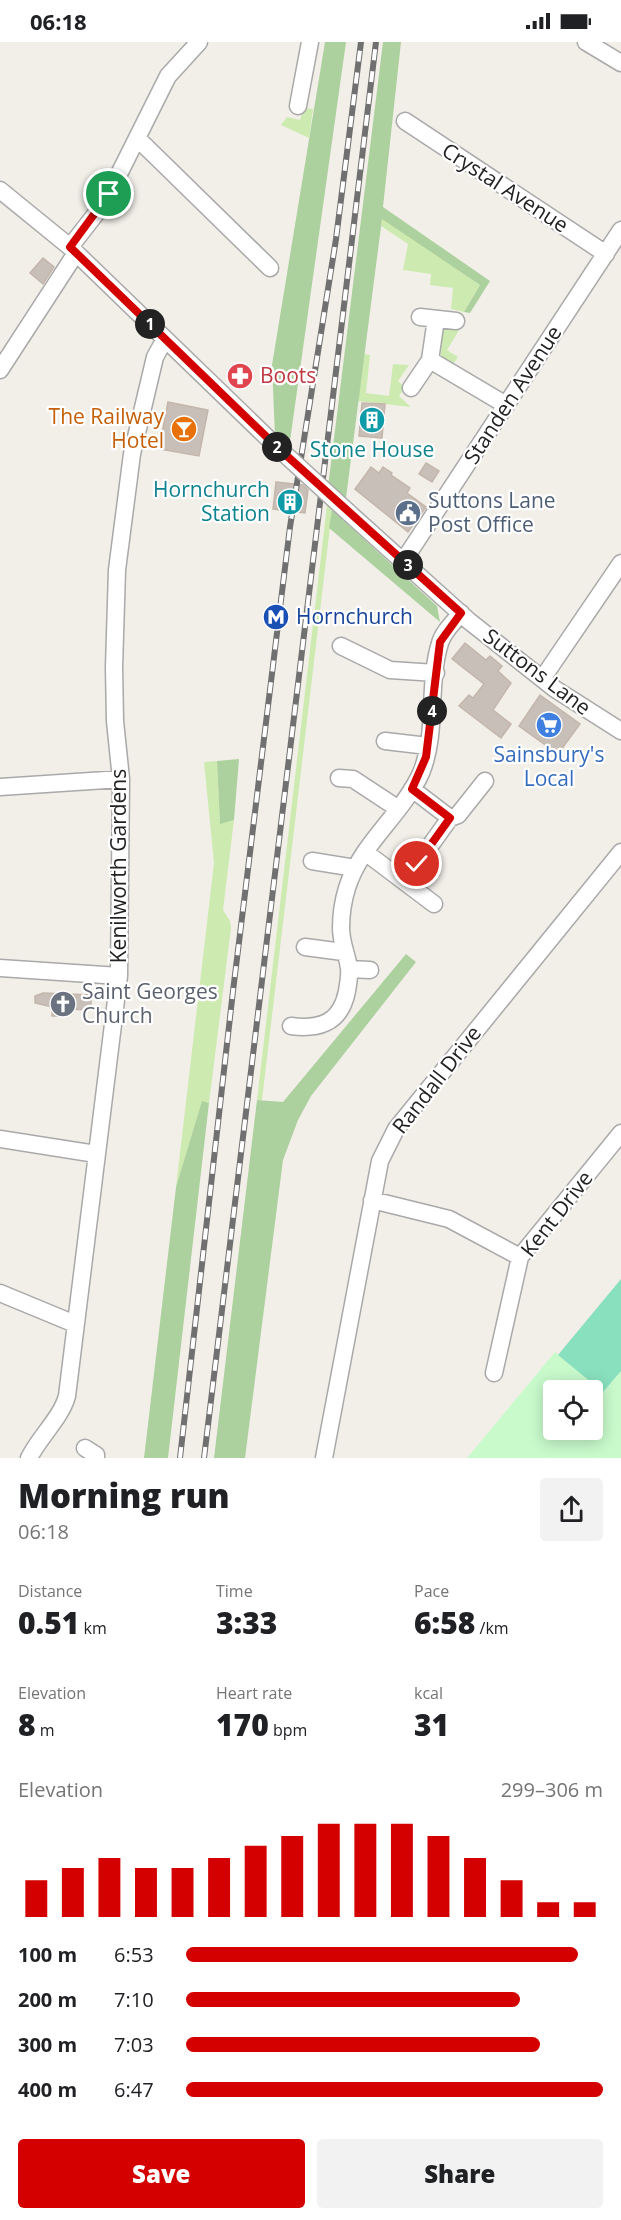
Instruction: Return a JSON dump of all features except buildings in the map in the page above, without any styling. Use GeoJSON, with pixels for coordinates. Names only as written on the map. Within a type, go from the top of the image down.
{"type":"FeatureCollection","features":[{"type":"Feature","properties":{"kind":"street"},"geometry":{"type":"LineString","coordinates":[[0,370],[105,202],[168,76],[199,42]]}},
{"type":"Feature","properties":{"kind":"street"},"geometry":{"type":"LineString","coordinates":[[298,106],[310,42]]}},
{"type":"Feature","properties":{"kind":"street"},"geometry":{"type":"LineString","coordinates":[[586,42],[621,63]]}},
{"type":"Feature","properties":{"kind":"street","name":"Crystal Avenue"},"geometry":{"type":"LineString","coordinates":[[405,122],[612,254]]}},
{"type":"Feature","properties":{"kind":"street"},"geometry":{"type":"LineString","coordinates":[[138,139],[270,268]]}},
{"type":"Feature","properties":{"kind":"street","name":"Suttons Lane"},"geometry":{"type":"LineString","coordinates":[[0,190],[73,250],[277,447],[461,613],[542,679],[621,731]]}},
{"type":"Feature","properties":{"kind":"street","name":"Standen Avenue"},"geometry":{"type":"LineString","coordinates":[[404,560],[507,405],[612,254],[621,230]]}},
{"type":"Feature","properties":{"kind":"street"},"geometry":{"type":"LineString","coordinates":[[411,388],[430,360],[428,318],[456,321]]}},
{"type":"Feature","properties":{"kind":"street","name":"Kenilworth Gardens"},"geometry":{"type":"LineString","coordinates":[[29,1458],[42,1434],[64,1407],[119,976],[121,779],[114,706],[117,570],[132,454],[155,357],[165,339]]}},
{"type":"Feature","properties":{"kind":"street"},"geometry":{"type":"LineString","coordinates":[[430,360],[507,405]]}},
{"type":"Feature","properties":{"kind":"street"},"geometry":{"type":"LineString","coordinates":[[542,679],[621,563]]}},
{"type":"Feature","properties":{"kind":"street"},"geometry":{"type":"LineString","coordinates":[[291,1026],[318,1028],[330,1023],[338,1015],[346,999],[349,969],[344,952],[343,907],[354,868],[412,789],[421,773],[428,746],[440,642],[461,613]]}},
{"type":"Feature","properties":{"kind":"street"},"geometry":{"type":"LineString","coordinates":[[341,646],[390,670],[436,673]]}},
{"type":"Feature","properties":{"kind":"street"},"geometry":{"type":"LineString","coordinates":[[384,741],[428,746]]}},
{"type":"Feature","properties":{"kind":"street"},"geometry":{"type":"LineString","coordinates":[[339,778],[353,779],[398,808]]}},
{"type":"Feature","properties":{"kind":"street"},"geometry":{"type":"LineString","coordinates":[[0,787],[121,779]]}},
{"type":"Feature","properties":{"kind":"street"},"geometry":{"type":"LineString","coordinates":[[417,864],[450,818],[458,815],[485,781]]}},
{"type":"Feature","properties":{"kind":"street"},"geometry":{"type":"LineString","coordinates":[[412,789],[450,818]]}},
{"type":"Feature","properties":{"kind":"street"},"geometry":{"type":"LineString","coordinates":[[365,852],[434,904]]}},
{"type":"Feature","properties":{"kind":"street","name":"Randall Drive"},"geometry":{"type":"LineString","coordinates":[[324,1458],[380,1161],[396,1129],[621,852]]}},
{"type":"Feature","properties":{"kind":"street"},"geometry":{"type":"LineString","coordinates":[[312,861],[354,868]]}},
{"type":"Feature","properties":{"kind":"street"},"geometry":{"type":"LineString","coordinates":[[305,947],[344,952]]}},
{"type":"Feature","properties":{"kind":"street"},"geometry":{"type":"LineString","coordinates":[[0,968],[119,976]]}},
{"type":"Feature","properties":{"kind":"street"},"geometry":{"type":"LineString","coordinates":[[349,969],[370,970]]}},
{"type":"Feature","properties":{"kind":"street","name":"Kent Drive"},"geometry":{"type":"LineString","coordinates":[[494,1373],[520,1257],[621,1133]]}},
{"type":"Feature","properties":{"kind":"street"},"geometry":{"type":"LineString","coordinates":[[0,1139],[96,1154]]}},
{"type":"Feature","properties":{"kind":"street"},"geometry":{"type":"LineString","coordinates":[[372,1200],[449,1219],[520,1257]]}},
{"type":"Feature","properties":{"kind":"street"},"geometry":{"type":"LineString","coordinates":[[0,1293],[75,1324]]}},
{"type":"Feature","properties":{"kind":"green space"},"geometry":{"type":"Polygon","coordinates":[[[325,42],[346,42],[289,448],[275,436],[272,365],[325,42]]]}},
{"type":"Feature","properties":{"kind":"green space"},"geometry":{"type":"Polygon","coordinates":[[[383,42],[401,42],[383,207],[490,281],[470,313],[464,312],[480,285],[382,219],[346,498],[343,501],[328,487],[383,42]]]}},
{"type":"Feature","properties":{"kind":"green space"},"geometry":{"type":"Polygon","coordinates":[[[303,108],[313,109],[309,138],[281,125],[287,117],[300,120],[303,108]]]}},
{"type":"Feature","properties":{"kind":"green space"},"geometry":{"type":"Polygon","coordinates":[[[382,218],[480,285],[464,312],[451,309],[453,288],[430,285],[431,274],[403,270],[408,244],[381,226],[382,218]]]}},
{"type":"Feature","properties":{"kind":"green space"},"geometry":{"type":"Polygon","coordinates":[[[443,327],[461,327],[447,350],[458,357],[451,367],[440,359],[443,327]]]}},
{"type":"Feature","properties":{"kind":"green space"},"geometry":{"type":"Polygon","coordinates":[[[364,354],[370,355],[366,393],[389,396],[393,364],[409,365],[398,381],[405,387],[399,396],[411,407],[358,401],[364,354]]]}},
{"type":"Feature","properties":{"kind":"green space"},"geometry":{"type":"Polygon","coordinates":[[[327,505],[332,510],[262,1100],[257,1100],[327,505]]]}},
{"type":"Feature","properties":{"kind":"green space"},"geometry":{"type":"Polygon","coordinates":[[[332,510],[437,606],[440,622],[329,528],[332,510]]]}},
{"type":"Feature","properties":{"kind":"green space"},"geometry":{"type":"Polygon","coordinates":[[[239,759],[234,820],[220,824],[217,761],[239,759]]]}},
{"type":"Feature","properties":{"kind":"green space"},"geometry":{"type":"Polygon","coordinates":[[[217,761],[220,823],[234,820],[223,910],[230,921],[231,928],[209,1103],[202,1102],[176,1187],[214,863],[204,762],[217,761]]]}},
{"type":"Feature","properties":{"kind":"green space"},"geometry":{"type":"Polygon","coordinates":[[[406,954],[416,962],[311,1096],[298,1120],[283,1160],[245,1458],[214,1458],[257,1100],[283,1102],[406,954]]]}},
{"type":"Feature","properties":{"kind":"green space"},"geometry":{"type":"Polygon","coordinates":[[[202,1101],[209,1103],[168,1458],[144,1458],[176,1187],[202,1101]]]}},
{"type":"Feature","properties":{"kind":"green space"},"geometry":{"type":"Polygon","coordinates":[[[621,1279],[621,1371],[603,1392],[603,1380],[588,1380],[558,1355],[621,1279]]]}},
{"type":"Feature","properties":{"kind":"green space"},"geometry":{"type":"Polygon","coordinates":[[[555,1352],[589,1380],[543,1380],[543,1440],[603,1440],[603,1392],[621,1371],[621,1458],[467,1458],[555,1352]]]}},
{"type":"Feature","properties":{"kind":"railway"},"geometry":{"type":"LineString","coordinates":[[180,1458],[233,991],[290,527],[336,239],[361,42]]}},
{"type":"Feature","properties":{"kind":"railway"},"geometry":{"type":"LineString","coordinates":[[204,1458],[376,42]]}},
{"type":"Feature","properties":{"kind":"place","name":"Boots"},"geometry":{"type":"Point","coordinates":[240,376]}},
{"type":"Feature","properties":{"kind":"place","name":"Stone House"},"geometry":{"type":"Point","coordinates":[372,420]}},
{"type":"Feature","properties":{"kind":"place","name":"The Railway Hotel"},"geometry":{"type":"Point","coordinates":[184,429]}},
{"type":"Feature","properties":{"kind":"place","name":"Hornchurch Station"},"geometry":{"type":"Point","coordinates":[290,502]}},
{"type":"Feature","properties":{"kind":"place","name":"Suttons Lane Post Office"},"geometry":{"type":"Point","coordinates":[408,513]}},
{"type":"Feature","properties":{"kind":"place","name":"Hornchurch"},"geometry":{"type":"Point","coordinates":[276,617]}},
{"type":"Feature","properties":{"kind":"place","name":"Sainsbury's Local"},"geometry":{"type":"Point","coordinates":[549,725]}},
{"type":"Feature","properties":{"kind":"place","name":"Saint Georges Church"},"geometry":{"type":"Point","coordinates":[63,1004]}},
{"type":"Feature","properties":{"kind":"route"},"geometry":{"type":"LineString","coordinates":[[109,194],[70,247],[277,447],[312,476],[358,522],[404,560],[461,613],[440,642],[426,757],[421,773],[412,789],[450,818],[417,864]]}}]}
